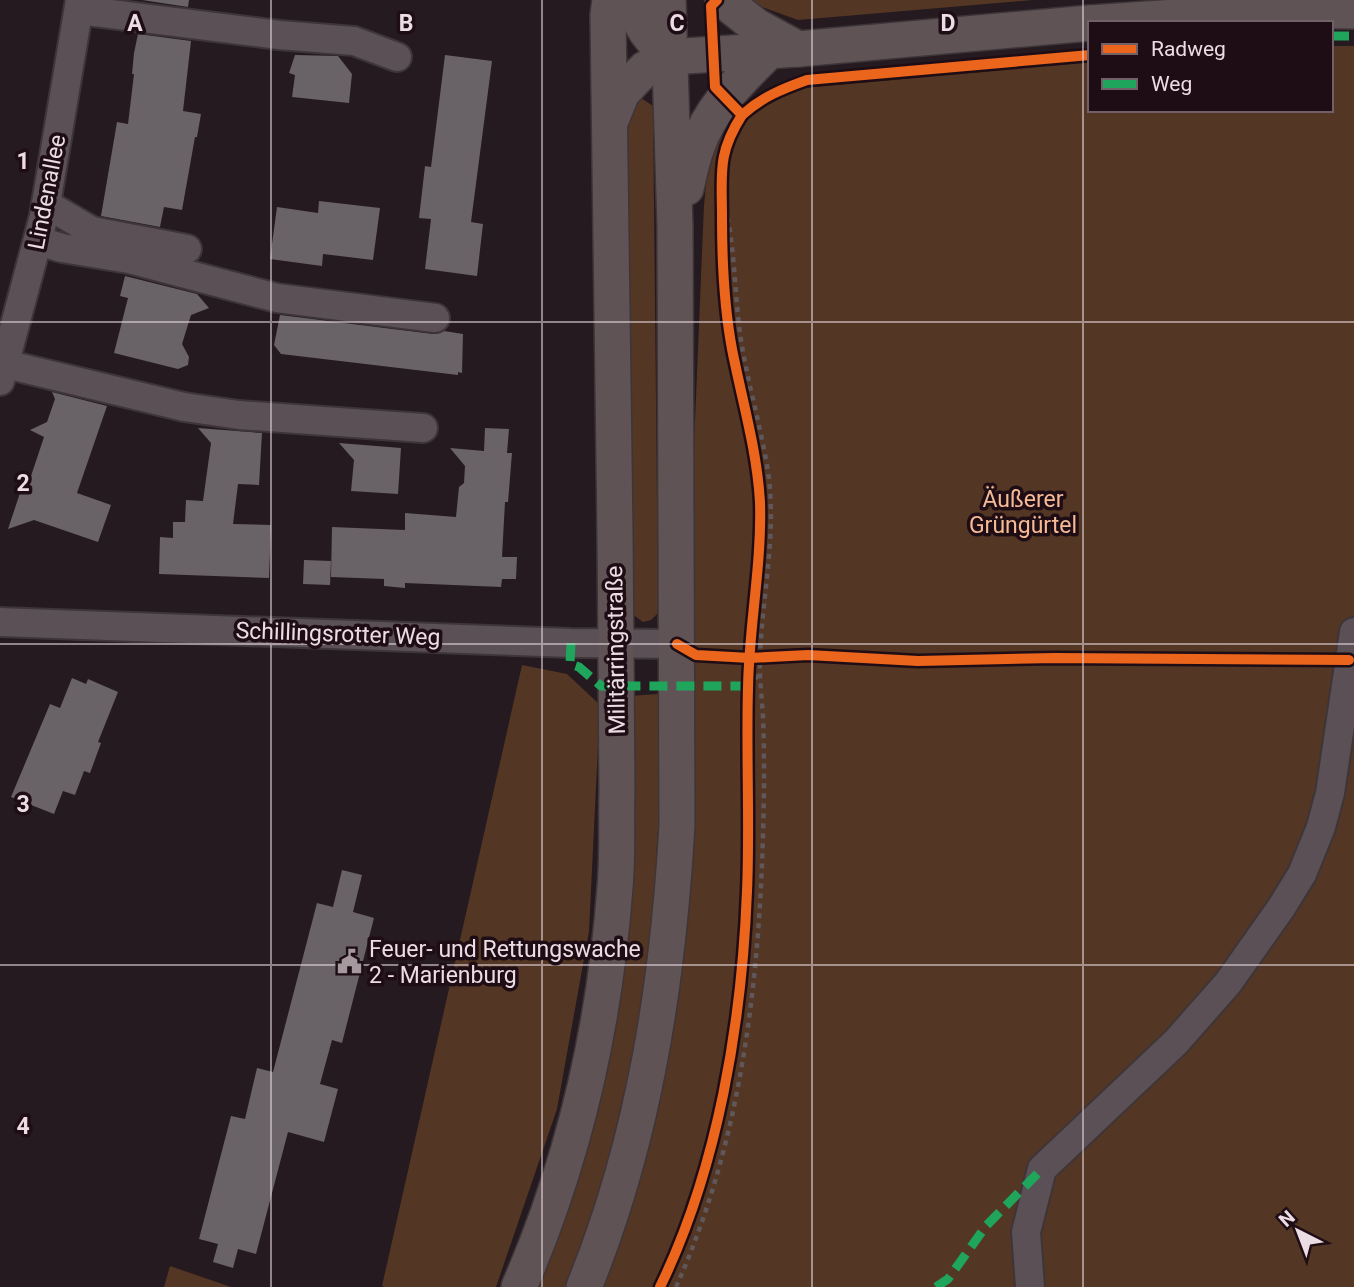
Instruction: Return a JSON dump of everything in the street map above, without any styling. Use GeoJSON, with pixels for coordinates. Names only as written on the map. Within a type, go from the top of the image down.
{"type":"FeatureCollection","features":[{"type":"Feature","properties":{"kind":"main road","name":"Militärringstraße"},"geometry":{"type":"LineString","coordinates":[[519,1287],[541,1237],[565,1160],[590,1062],[607,971],[616,884],[617,643],[609,123],[610,0]]}},
{"type":"Feature","properties":{"kind":"main road"},"geometry":{"type":"LineString","coordinates":[[635,0],[638,19],[649,37],[668,57]]}},
{"type":"Feature","properties":{"kind":"main road"},"geometry":{"type":"LineString","coordinates":[[584,1287],[611,1213],[640,1109],[664,978],[673,903],[677,825],[675,226],[668,0]]}},
{"type":"Feature","properties":{"kind":"main road"},"geometry":{"type":"LineString","coordinates":[[723,0],[783,50]]}},
{"type":"Feature","properties":{"kind":"main road"},"geometry":{"type":"LineString","coordinates":[[1118,21],[1273,10],[1354,11]]}},
{"type":"Feature","properties":{"kind":"main road"},"geometry":{"type":"LineString","coordinates":[[609,123],[622,93],[645,69],[668,57],[783,50],[1088,23]]}},
{"type":"Feature","properties":{"kind":"main road"},"geometry":{"type":"LineString","coordinates":[[675,226],[697,145],[711,117],[725,97],[783,50]]}},
{"type":"Feature","properties":{"kind":"street"},"geometry":{"type":"LineString","coordinates":[[80,5],[278,35],[354,41],[397,57]]}},
{"type":"Feature","properties":{"kind":"street","name":"Lindenallee"},"geometry":{"type":"LineString","coordinates":[[3,372],[47,204],[80,5]]}},
{"type":"Feature","properties":{"kind":"street"},"geometry":{"type":"LineString","coordinates":[[47,204],[92,231],[187,250]]}},
{"type":"Feature","properties":{"kind":"street"},"geometry":{"type":"LineString","coordinates":[[38,241],[62,248],[130,259],[277,298],[435,318]]}},
{"type":"Feature","properties":{"kind":"street"},"geometry":{"type":"LineString","coordinates":[[3,372],[239,415],[423,428]]}},
{"type":"Feature","properties":{"kind":"street","name":"Schillingsrotter Weg"},"geometry":{"type":"LineString","coordinates":[[0,622],[677,644]]}},
{"type":"Feature","properties":{"kind":"street"},"geometry":{"type":"LineString","coordinates":[[1030,1287],[1026,1232],[1042,1168],[1176,1042],[1228,983],[1303,874],[1331,793],[1354,632]]}},
{"type":"Feature","properties":{"kind":"path"},"geometry":{"type":"LineString","coordinates":[[722,193],[722,269]]}},
{"type":"Feature","properties":{"kind":"path"},"geometry":{"type":"LineString","coordinates":[[676,1287],[691,1253],[715,1178],[735,1102],[750,1026],[761,916],[764,734],[760,657],[770,554],[769,480],[740,328],[730,222],[722,193]]}},
{"type":"Feature","properties":{"kind":"path"},"geometry":{"type":"LineString","coordinates":[[723,282],[731,346],[758,471],[760,542],[748,700]]}},
{"type":"Feature","properties":{"kind":"path"},"geometry":{"type":"LineString","coordinates":[[748,686],[761,673]]}},
{"type":"Feature","properties":{"kind":"green space"},"geometry":{"type":"Polygon","coordinates":[[[751,0],[1033,0],[798,20],[759,6],[751,0]]]}},
{"type":"Feature","properties":{"kind":"green space","name":"Äußerer Grüngürtel"},"geometry":{"type":"Polygon","coordinates":[[[1333,46],[1354,46],[1354,1287],[603,1287],[636,1194],[654,1121],[674,1030],[687,914],[691,518],[704,205],[709,156],[731,113],[804,88],[1088,62],[1088,112],[1333,112],[1333,46]]]}},
{"type":"Feature","properties":{"kind":"green space"},"geometry":{"type":"Polygon","coordinates":[[[641,98],[653,106],[658,599],[658,613],[651,620],[643,622],[631,613],[632,503],[626,123],[635,101],[641,98]]]}},
{"type":"Feature","properties":{"kind":"green space"},"geometry":{"type":"Polygon","coordinates":[[[522,665],[567,674],[600,705],[589,931],[557,1109],[496,1287],[384,1287],[382,1286],[522,665]]]}},
{"type":"Feature","properties":{"kind":"green space"},"geometry":{"type":"Polygon","coordinates":[[[658,694],[659,812],[652,934],[633,1055],[604,1177],[566,1287],[534,1287],[553,1245],[630,696],[658,694]]]}},
{"type":"Feature","properties":{"kind":"green space"},"geometry":{"type":"Polygon","coordinates":[[[170,1266],[231,1287],[164,1287],[170,1266]]]}},
{"type":"Feature","properties":{"kind":"building"},"geometry":{"type":"Polygon","coordinates":[[[142,0],[189,0],[188,7],[142,0]]]}},
{"type":"Feature","properties":{"kind":"building"},"geometry":{"type":"Polygon","coordinates":[[[138,34],[191,41],[183,111],[201,114],[182,210],[164,207],[160,227],[101,216],[117,122],[128,124],[138,34]]]}},
{"type":"Feature","properties":{"kind":"building"},"geometry":{"type":"Polygon","coordinates":[[[295,55],[338,56],[352,74],[349,103],[292,97],[295,75],[289,73],[295,55]]]}},
{"type":"Feature","properties":{"kind":"building"},"geometry":{"type":"Polygon","coordinates":[[[445,55],[492,61],[471,222],[483,224],[477,276],[425,269],[431,219],[419,218],[425,166],[431,167],[445,55]]]}},
{"type":"Feature","properties":{"kind":"building"},"geometry":{"type":"Polygon","coordinates":[[[319,201],[380,208],[373,260],[323,254],[322,266],[270,259],[277,207],[318,213],[319,201]]]}},
{"type":"Feature","properties":{"kind":"building"},"geometry":{"type":"Polygon","coordinates":[[[125,276],[197,294],[209,308],[191,315],[182,344],[189,357],[188,365],[178,369],[114,353],[128,298],[120,296],[125,276]]]}},
{"type":"Feature","properties":{"kind":"building"},"geometry":{"type":"Polygon","coordinates":[[[280,315],[433,334],[444,331],[463,334],[462,373],[458,372],[458,375],[281,354],[274,345],[280,315]]]}},
{"type":"Feature","properties":{"kind":"building"},"geometry":{"type":"Polygon","coordinates":[[[52,392],[107,406],[77,493],[111,505],[98,542],[34,520],[8,529],[25,478],[30,479],[44,437],[30,430],[47,422],[55,399],[52,392]]]}},
{"type":"Feature","properties":{"kind":"building"},"geometry":{"type":"Polygon","coordinates":[[[198,428],[262,433],[259,485],[238,484],[233,524],[271,525],[269,578],[159,574],[160,537],[173,538],[173,522],[185,522],[186,500],[203,501],[211,443],[198,428]]]}},
{"type":"Feature","properties":{"kind":"building"},"geometry":{"type":"Polygon","coordinates":[[[485,428],[509,429],[507,453],[512,453],[508,502],[505,502],[502,557],[517,557],[516,579],[502,579],[501,587],[405,583],[405,588],[384,586],[384,579],[331,577],[332,527],[405,530],[405,513],[456,517],[459,487],[464,483],[465,466],[450,448],[484,451],[485,428]]]}},
{"type":"Feature","properties":{"kind":"building"},"geometry":{"type":"Polygon","coordinates":[[[339,443],[401,448],[398,494],[351,491],[354,460],[339,443]]]}},
{"type":"Feature","properties":{"kind":"building"},"geometry":{"type":"Polygon","coordinates":[[[304,560],[331,561],[330,585],[303,584],[304,560]]]}},
{"type":"Feature","properties":{"kind":"building"},"geometry":{"type":"Polygon","coordinates":[[[72,678],[86,684],[88,679],[118,692],[98,742],[101,743],[90,773],[84,771],[75,795],[63,791],[54,814],[11,797],[50,704],[60,708],[72,678]]]}},
{"type":"Feature","properties":{"kind":"building"},"geometry":{"type":"Polygon","coordinates":[[[342,870],[362,875],[353,912],[374,918],[342,1043],[332,1040],[320,1084],[338,1089],[324,1142],[288,1132],[256,1254],[238,1249],[233,1268],[213,1262],[218,1244],[199,1239],[231,1116],[245,1119],[257,1068],[273,1072],[317,903],[333,907],[342,870]]]}},
{"type":"Feature","properties":{"kind":"marked path"},"geometry":{"type":"LineString","coordinates":[[1333,36],[1354,36]]}},
{"type":"Feature","properties":{"kind":"marked path"},"geometry":{"type":"LineString","coordinates":[[571,643],[570,664],[579,667],[601,686],[748,686]]}},
{"type":"Feature","properties":{"kind":"marked path"},"geometry":{"type":"LineString","coordinates":[[936,1287],[948,1279],[986,1226],[1042,1169]]}},
{"type":"Feature","properties":{"kind":"cycle path"},"geometry":{"type":"LineString","coordinates":[[660,1287],[697,1193],[723,1094],[733,1042],[747,891],[748,688],[760,502],[756,463],[732,349],[725,300],[723,164],[728,141],[742,115],[715,87],[711,6],[717,0]]}},
{"type":"Feature","properties":{"kind":"cycle path"},"geometry":{"type":"LineString","coordinates":[[742,115],[773,94],[807,80],[1088,55]]}},
{"type":"Feature","properties":{"kind":"cycle path"},"geometry":{"type":"LineString","coordinates":[[677,644],[696,655],[750,658],[808,655],[918,661],[1055,658],[1349,660]]}},
{"type":"Feature","properties":{"kind":"place","name":"Feuer- und Rettungswache 2 - Marienburg"},"geometry":{"type":"Point","coordinates":[349,962]}}]}
